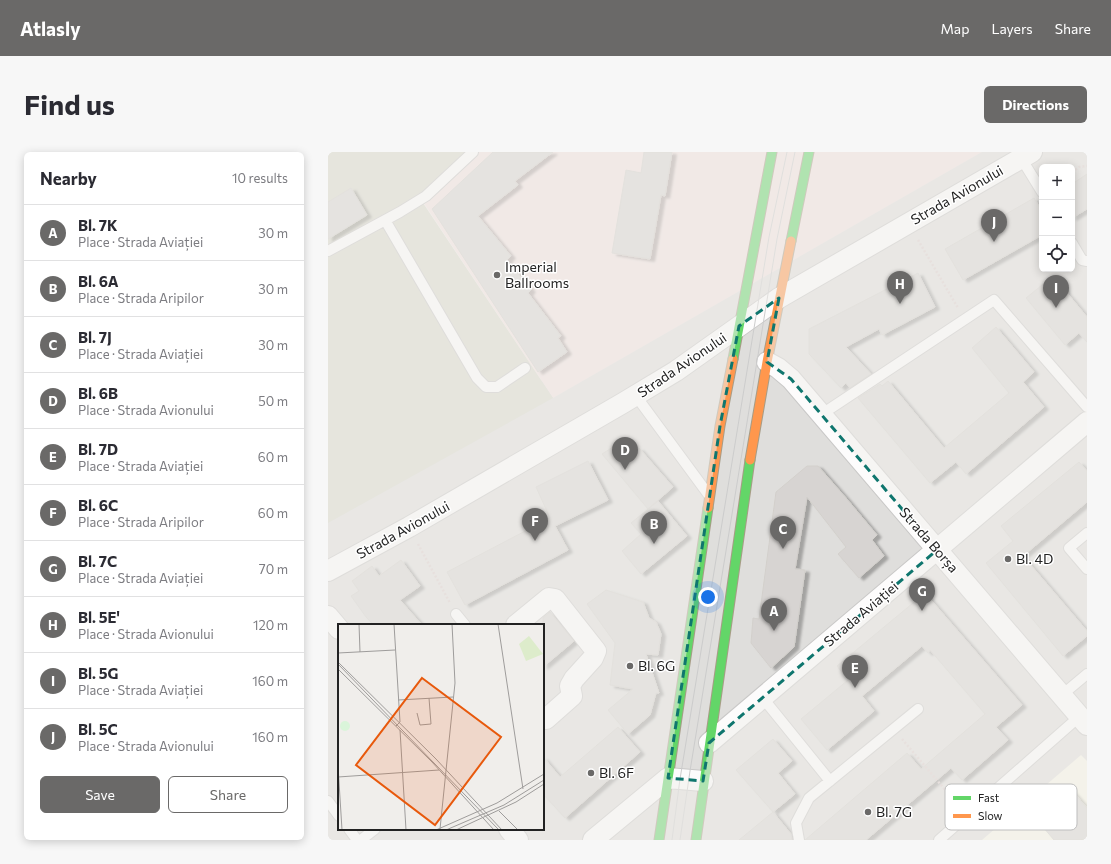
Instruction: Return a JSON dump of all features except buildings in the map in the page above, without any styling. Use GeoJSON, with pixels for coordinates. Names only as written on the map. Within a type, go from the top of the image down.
{"type":"FeatureCollection","features":[{"type":"Feature","properties":{"kind":"main road"},"geometry":{"type":"LineString","coordinates":[[659,840],[720,426],[772,152]]}},
{"type":"Feature","properties":{"kind":"main road"},"geometry":{"type":"LineString","coordinates":[[697,838],[703,781],[752,450],[779,298],[810,152]]}},
{"type":"Feature","properties":{"kind":"street","name":"Strada Avionului"},"geometry":{"type":"LineString","coordinates":[[328,571],[409,527],[636,396],[676,371],[779,298],[1026,155]]}},
{"type":"Feature","properties":{"kind":"street","name":"Strada Borșa"},"geometry":{"type":"LineString","coordinates":[[767,362],[778,368],[791,379],[822,414],[1083,720]]}},
{"type":"Feature","properties":{"kind":"street","name":"Strada Aviației"},"geometry":{"type":"LineString","coordinates":[[709,743],[937,550],[1084,429]]}},
{"type":"Feature","properties":{"kind":"street"},"geometry":{"type":"LineString","coordinates":[[517,624],[549,598],[555,599],[596,651],[593,658],[574,679],[570,686],[572,696],[546,719]]}},
{"type":"Feature","properties":{"kind":"street"},"geometry":{"type":"LineString","coordinates":[[328,616],[338,628]]}},
{"type":"Feature","properties":{"kind":"street"},"geometry":{"type":"LineString","coordinates":[[593,840],[668,778],[703,781]]}},
{"type":"Feature","properties":{"kind":"street"},"geometry":{"type":"LineString","coordinates":[[510,830],[518,840]]}},
{"type":"Feature","properties":{"kind":"lane"},"geometry":{"type":"LineString","coordinates":[[328,251],[426,196],[472,152]]}},
{"type":"Feature","properties":{"kind":"lane"},"geometry":{"type":"LineString","coordinates":[[1026,155],[1039,185]]}},
{"type":"Feature","properties":{"kind":"lane"},"geometry":{"type":"LineString","coordinates":[[384,220],[477,378],[486,387],[497,387],[525,368]]}},
{"type":"Feature","properties":{"kind":"lane"},"geometry":{"type":"LineString","coordinates":[[1075,248],[1082,260],[1087,261]]}},
{"type":"Feature","properties":{"kind":"lane"},"geometry":{"type":"LineString","coordinates":[[822,414],[994,300],[1087,407]]}},
{"type":"Feature","properties":{"kind":"lane"},"geometry":{"type":"LineString","coordinates":[[636,396],[710,497]]}},
{"type":"Feature","properties":{"kind":"lane"},"geometry":{"type":"LineString","coordinates":[[1087,533],[1069,548],[1087,569]]}},
{"type":"Feature","properties":{"kind":"lane"},"geometry":{"type":"LineString","coordinates":[[456,614],[464,624]]}},
{"type":"Feature","properties":{"kind":"lane"},"geometry":{"type":"LineString","coordinates":[[1062,695],[1087,674]]}},
{"type":"Feature","properties":{"kind":"lane"},"geometry":{"type":"LineString","coordinates":[[762,697],[830,781]]}},
{"type":"Feature","properties":{"kind":"lane"},"geometry":{"type":"LineString","coordinates":[[799,840],[796,823],[809,798],[918,709]]}},
{"type":"Feature","properties":{"kind":"lane"},"geometry":{"type":"LineString","coordinates":[[1004,784],[1083,720]]}},
{"type":"Feature","properties":{"kind":"lane"},"geometry":{"type":"LineString","coordinates":[[328,801],[338,815]]}},
{"type":"Feature","properties":{"kind":"lane"},"geometry":{"type":"LineString","coordinates":[[350,830],[357,840]]}},
{"type":"Feature","properties":{"kind":"lane"},"geometry":{"type":"LineString","coordinates":[[361,840],[373,830]]}},
{"type":"Feature","properties":{"kind":"lane"},"geometry":{"type":"LineString","coordinates":[[939,840],[950,830]]}},
{"type":"Feature","properties":{"kind":"path"},"geometry":{"type":"LineString","coordinates":[[1075,170],[1079,167],[1087,166]]}},
{"type":"Feature","properties":{"kind":"path"},"geometry":{"type":"LineString","coordinates":[[908,223],[964,319]]}},
{"type":"Feature","properties":{"kind":"path"},"geometry":{"type":"LineString","coordinates":[[409,527],[456,614]]}},
{"type":"Feature","properties":{"kind":"path"},"geometry":{"type":"LineString","coordinates":[[894,729],[945,790]]}},
{"type":"Feature","properties":{"kind":"highlighted area"},"geometry":{"type":"Polygon","coordinates":[[[779,298],[767,362],[791,379],[937,550],[709,743],[703,781],[668,778],[720,426],[739,326],[779,298]]]}},
{"type":"Feature","properties":{"kind":"shaded area"},"geometry":{"type":"Polygon","coordinates":[[[328,152],[467,152],[419,197],[553,398],[328,523],[328,152]]]}},
{"type":"Feature","properties":{"kind":"shaded area"},"geometry":{"type":"Polygon","coordinates":[[[467,152],[982,152],[553,398],[419,196],[467,152]]]}},
{"type":"Feature","properties":{"kind":"shaded area"},"geometry":{"type":"Polygon","coordinates":[[[716,152],[1087,152],[1087,840],[328,840],[328,498],[468,418],[588,357],[716,152]]]}},
{"type":"Feature","properties":{"kind":"shaded area"},"geometry":{"type":"Polygon","coordinates":[[[1081,755],[1087,761],[1087,840],[982,840],[994,830],[1077,830],[1077,784],[1047,784],[1081,755]]]}},
{"type":"Feature","properties":{"kind":"tram line"},"geometry":{"type":"LineString","coordinates":[[672,840],[680,779],[769,237],[787,152]]}},
{"type":"Feature","properties":{"kind":"tram line"},"geometry":{"type":"LineString","coordinates":[[680,840],[777,239],[795,152]]}},
{"type":"Feature","properties":{"kind":"traffic: fast"},"geometry":{"type":"LineString","coordinates":[[733,359],[772,152]]}},
{"type":"Feature","properties":{"kind":"traffic: fast"},"geometry":{"type":"LineString","coordinates":[[791,241],[809,152]]}},
{"type":"Feature","properties":{"kind":"traffic: fast"},"geometry":{"type":"LineString","coordinates":[[696,840],[750,460]]}},
{"type":"Feature","properties":{"kind":"traffic: fast"},"geometry":{"type":"LineString","coordinates":[[659,840],[708,508]]}},
{"type":"Feature","properties":{"kind":"traffic: slow"},"geometry":{"type":"LineString","coordinates":[[750,460],[767,362],[791,241]]}},
{"type":"Feature","properties":{"kind":"traffic: slow"},"geometry":{"type":"LineString","coordinates":[[708,508],[720,426],[733,359]]}},
{"type":"Feature","properties":{"kind":"place","name":"Bl. 5C"},"geometry":{"type":"Point","coordinates":[994,242]}},
{"type":"Feature","properties":{"kind":"place","name":"Imperial Ballrooms"},"geometry":{"type":"Point","coordinates":[497,275]}},
{"type":"Feature","properties":{"kind":"place","name":"Bl. 5E'"},"geometry":{"type":"Point","coordinates":[900,304]}},
{"type":"Feature","properties":{"kind":"place","name":"Bl. 5G"},"geometry":{"type":"Point","coordinates":[1056,308]}},
{"type":"Feature","properties":{"kind":"place","name":"Bl. 6B"},"geometry":{"type":"Point","coordinates":[625,470]}},
{"type":"Feature","properties":{"kind":"place","name":"Bl. 6C"},"geometry":{"type":"Point","coordinates":[535,541]}},
{"type":"Feature","properties":{"kind":"place","name":"Bl. 6A"},"geometry":{"type":"Point","coordinates":[654,544]}},
{"type":"Feature","properties":{"kind":"place","name":"Bl. 7J"},"geometry":{"type":"Point","coordinates":[783,549]}},
{"type":"Feature","properties":{"kind":"place","name":"Bl. 4D"},"geometry":{"type":"Point","coordinates":[1008,559]}},
{"type":"Feature","properties":{"kind":"place","name":"Bl. 7C"},"geometry":{"type":"Point","coordinates":[922,611]}},
{"type":"Feature","properties":{"kind":"place","name":"Bl. 7K"},"geometry":{"type":"Point","coordinates":[774,631]}},
{"type":"Feature","properties":{"kind":"place","name":"Bl. 6G"},"geometry":{"type":"Point","coordinates":[630,666]}},
{"type":"Feature","properties":{"kind":"place","name":"Bl. 7D"},"geometry":{"type":"Point","coordinates":[855,688]}},
{"type":"Feature","properties":{"kind":"place","name":"Bl. 6F"},"geometry":{"type":"Point","coordinates":[591,773]}},
{"type":"Feature","properties":{"kind":"place","name":"Bl. 7G"},"geometry":{"type":"Point","coordinates":[868,812]}}]}
